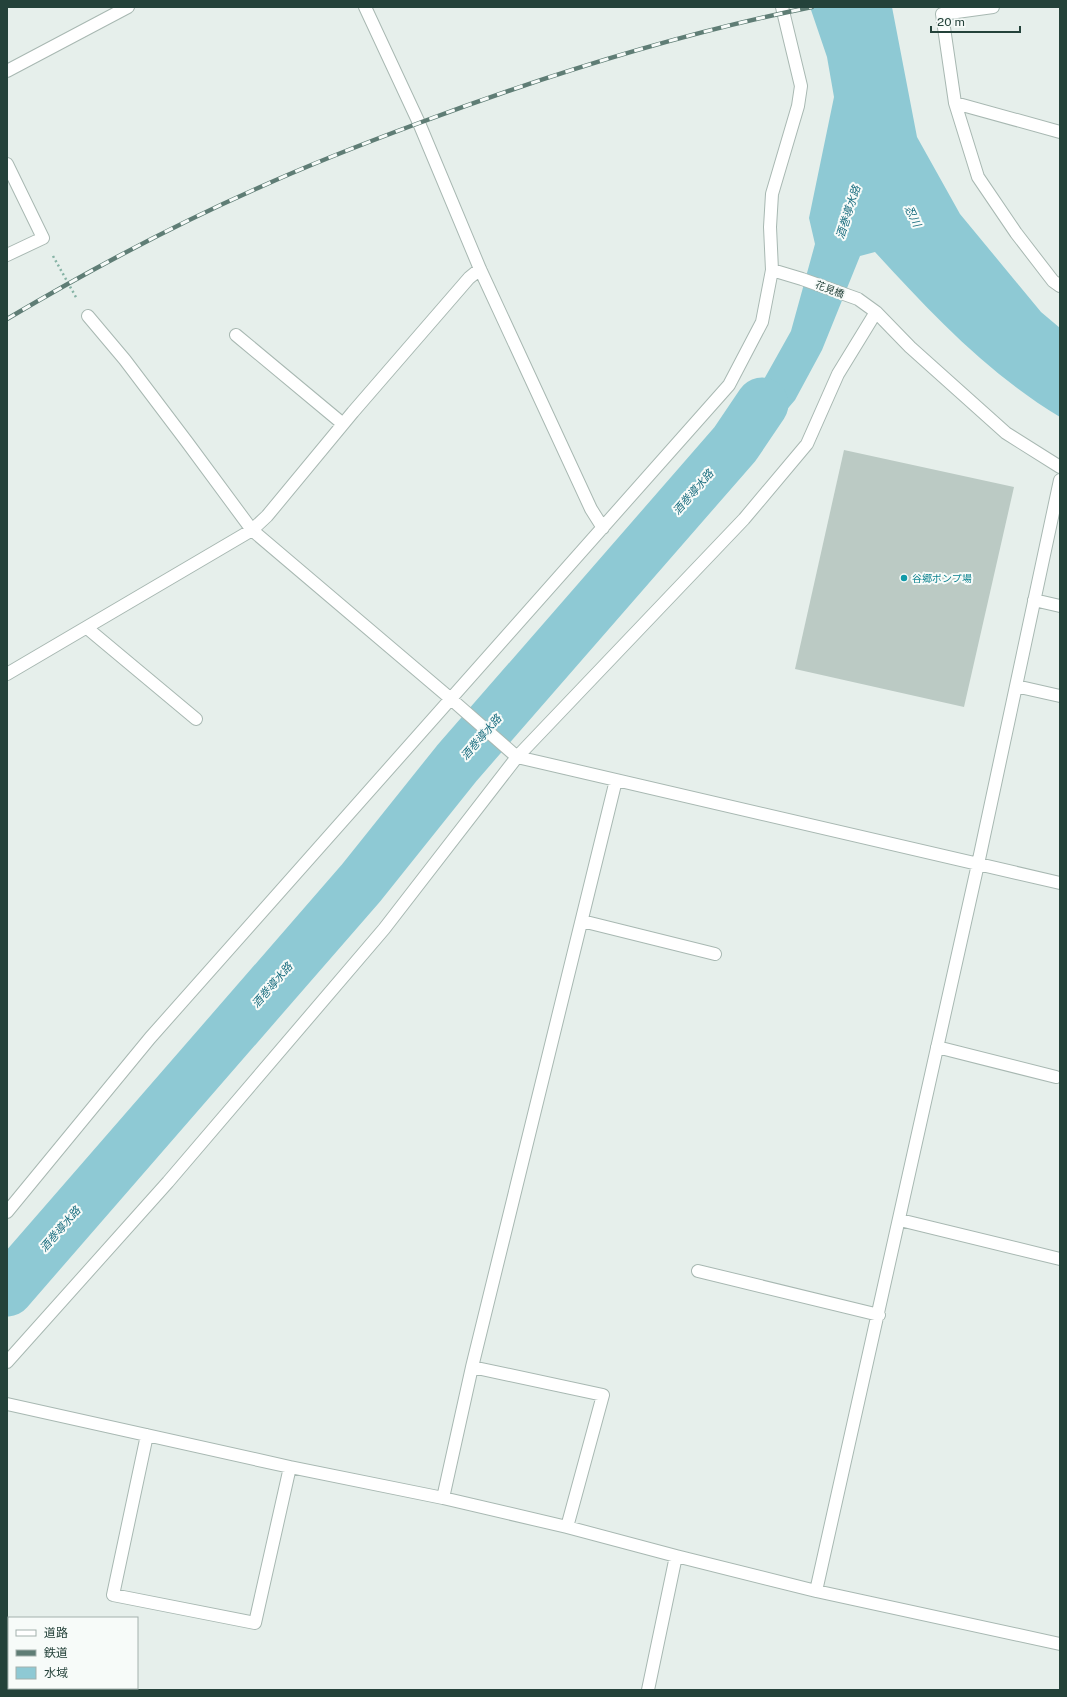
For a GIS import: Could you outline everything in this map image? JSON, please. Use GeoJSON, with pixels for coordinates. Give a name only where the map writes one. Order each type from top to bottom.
{"type":"FeatureCollection","features":[{"type":"Feature","properties":{"kind":"street"},"geometry":{"type":"LineString","coordinates":[[7,71],[128,7]]}},
{"type":"Feature","properties":{"kind":"street"},"geometry":{"type":"LineString","coordinates":[[365,7],[433,158],[480,269],[591,509],[603,528]]}},
{"type":"Feature","properties":{"kind":"street"},"geometry":{"type":"LineString","coordinates":[[7,1212],[150,1038],[729,385],[762,322],[772,270],[770,227],[772,194],[798,106],[801,86],[782,7]]}},
{"type":"Feature","properties":{"kind":"street"},"geometry":{"type":"LineString","coordinates":[[993,7],[942,14],[955,103],[978,177],[1016,233],[1053,281],[1060,286]]}},
{"type":"Feature","properties":{"kind":"street"},"geometry":{"type":"LineString","coordinates":[[955,103],[1060,132]]}},
{"type":"Feature","properties":{"kind":"street"},"geometry":{"type":"LineString","coordinates":[[7,164],[43,238],[7,255]]}},
{"type":"Feature","properties":{"kind":"street"},"geometry":{"type":"LineString","coordinates":[[7,674],[252,530],[267,516],[343,424],[469,278],[480,269]]}},
{"type":"Feature","properties":{"kind":"street","name":"花見橋"},"geometry":{"type":"LineString","coordinates":[[772,270],[858,299],[876,312],[910,347],[1006,433],[1060,467]]}},
{"type":"Feature","properties":{"kind":"street"},"geometry":{"type":"LineString","coordinates":[[7,1362],[168,1182],[384,929],[516,757],[744,519],[807,444],[838,374],[876,312]]}},
{"type":"Feature","properties":{"kind":"street"},"geometry":{"type":"LineString","coordinates":[[88,316],[139,379],[252,530],[451,699],[516,757],[1060,883]]}},
{"type":"Feature","properties":{"kind":"street"},"geometry":{"type":"LineString","coordinates":[[236,335],[343,424]]}},
{"type":"Feature","properties":{"kind":"street"},"geometry":{"type":"LineString","coordinates":[[816,1591],[938,1047],[1060,480]]}},
{"type":"Feature","properties":{"kind":"street"},"geometry":{"type":"LineString","coordinates":[[1034,600],[1060,606]]}},
{"type":"Feature","properties":{"kind":"street"},"geometry":{"type":"LineString","coordinates":[[87,628],[196,719]]}},
{"type":"Feature","properties":{"kind":"street"},"geometry":{"type":"LineString","coordinates":[[1016,686],[1060,696]]}},
{"type":"Feature","properties":{"kind":"street"},"geometry":{"type":"LineString","coordinates":[[443,1498],[472,1367],[616,780]]}},
{"type":"Feature","properties":{"kind":"street"},"geometry":{"type":"LineString","coordinates":[[582,921],[715,954]]}},
{"type":"Feature","properties":{"kind":"street"},"geometry":{"type":"LineString","coordinates":[[938,1047],[1056,1077]]}},
{"type":"Feature","properties":{"kind":"street"},"geometry":{"type":"LineString","coordinates":[[900,1220],[1060,1259]]}},
{"type":"Feature","properties":{"kind":"street"},"geometry":{"type":"LineString","coordinates":[[698,1271],[879,1315]]}},
{"type":"Feature","properties":{"kind":"street"},"geometry":{"type":"LineString","coordinates":[[472,1367],[603,1395],[567,1527]]}},
{"type":"Feature","properties":{"kind":"street"},"geometry":{"type":"LineString","coordinates":[[7,1404],[290,1467],[443,1498],[567,1527],[816,1591],[1060,1644]]}},
{"type":"Feature","properties":{"kind":"street"},"geometry":{"type":"LineString","coordinates":[[147,1435],[113,1595],[255,1623],[290,1467]]}},
{"type":"Feature","properties":{"kind":"street"},"geometry":{"type":"LineString","coordinates":[[648,1690],[676,1556]]}},
{"type":"Feature","properties":{"kind":"path"},"geometry":{"type":"LineString","coordinates":[[43,238],[67,284],[88,316]]}},
{"type":"Feature","properties":{"kind":"water","name":"忍川"},"geometry":{"type":"Polygon","coordinates":[[[810,7],[892,7],[917,137],[960,214],[1041,312],[1060,328],[1060,417],[1009,382],[985,362],[939,320],[875,252],[860,256],[822,350],[795,400],[754,448],[747,443],[743,444],[718,464],[733,437],[734,431],[730,425],[763,381],[791,331],[815,244],[809,218],[834,97],[827,57],[810,7]]]}},
{"type":"Feature","properties":{"kind":"building","name":"谷郷ポンプ場"},"geometry":{"type":"Polygon","coordinates":[[[844,450],[1014,487],[964,707],[795,669],[844,450]]]}},
{"type":"Feature","properties":{"kind":"waterway","name":"酒巻導水路"},"geometry":{"type":"LineString","coordinates":[[7,1290],[361,883],[457,763],[735,444],[762,404]]}},
{"type":"Feature","properties":{"kind":"railway"},"geometry":{"type":"LineString","coordinates":[[7,319],[99,266],[162,233],[278,179],[358,146],[467,105],[564,72],[712,30],[812,7]]}},
{"type":"Feature","properties":{"kind":"place","name":"谷郷ポンプ場"},"geometry":{"type":"Point","coordinates":[904,578]}}]}
